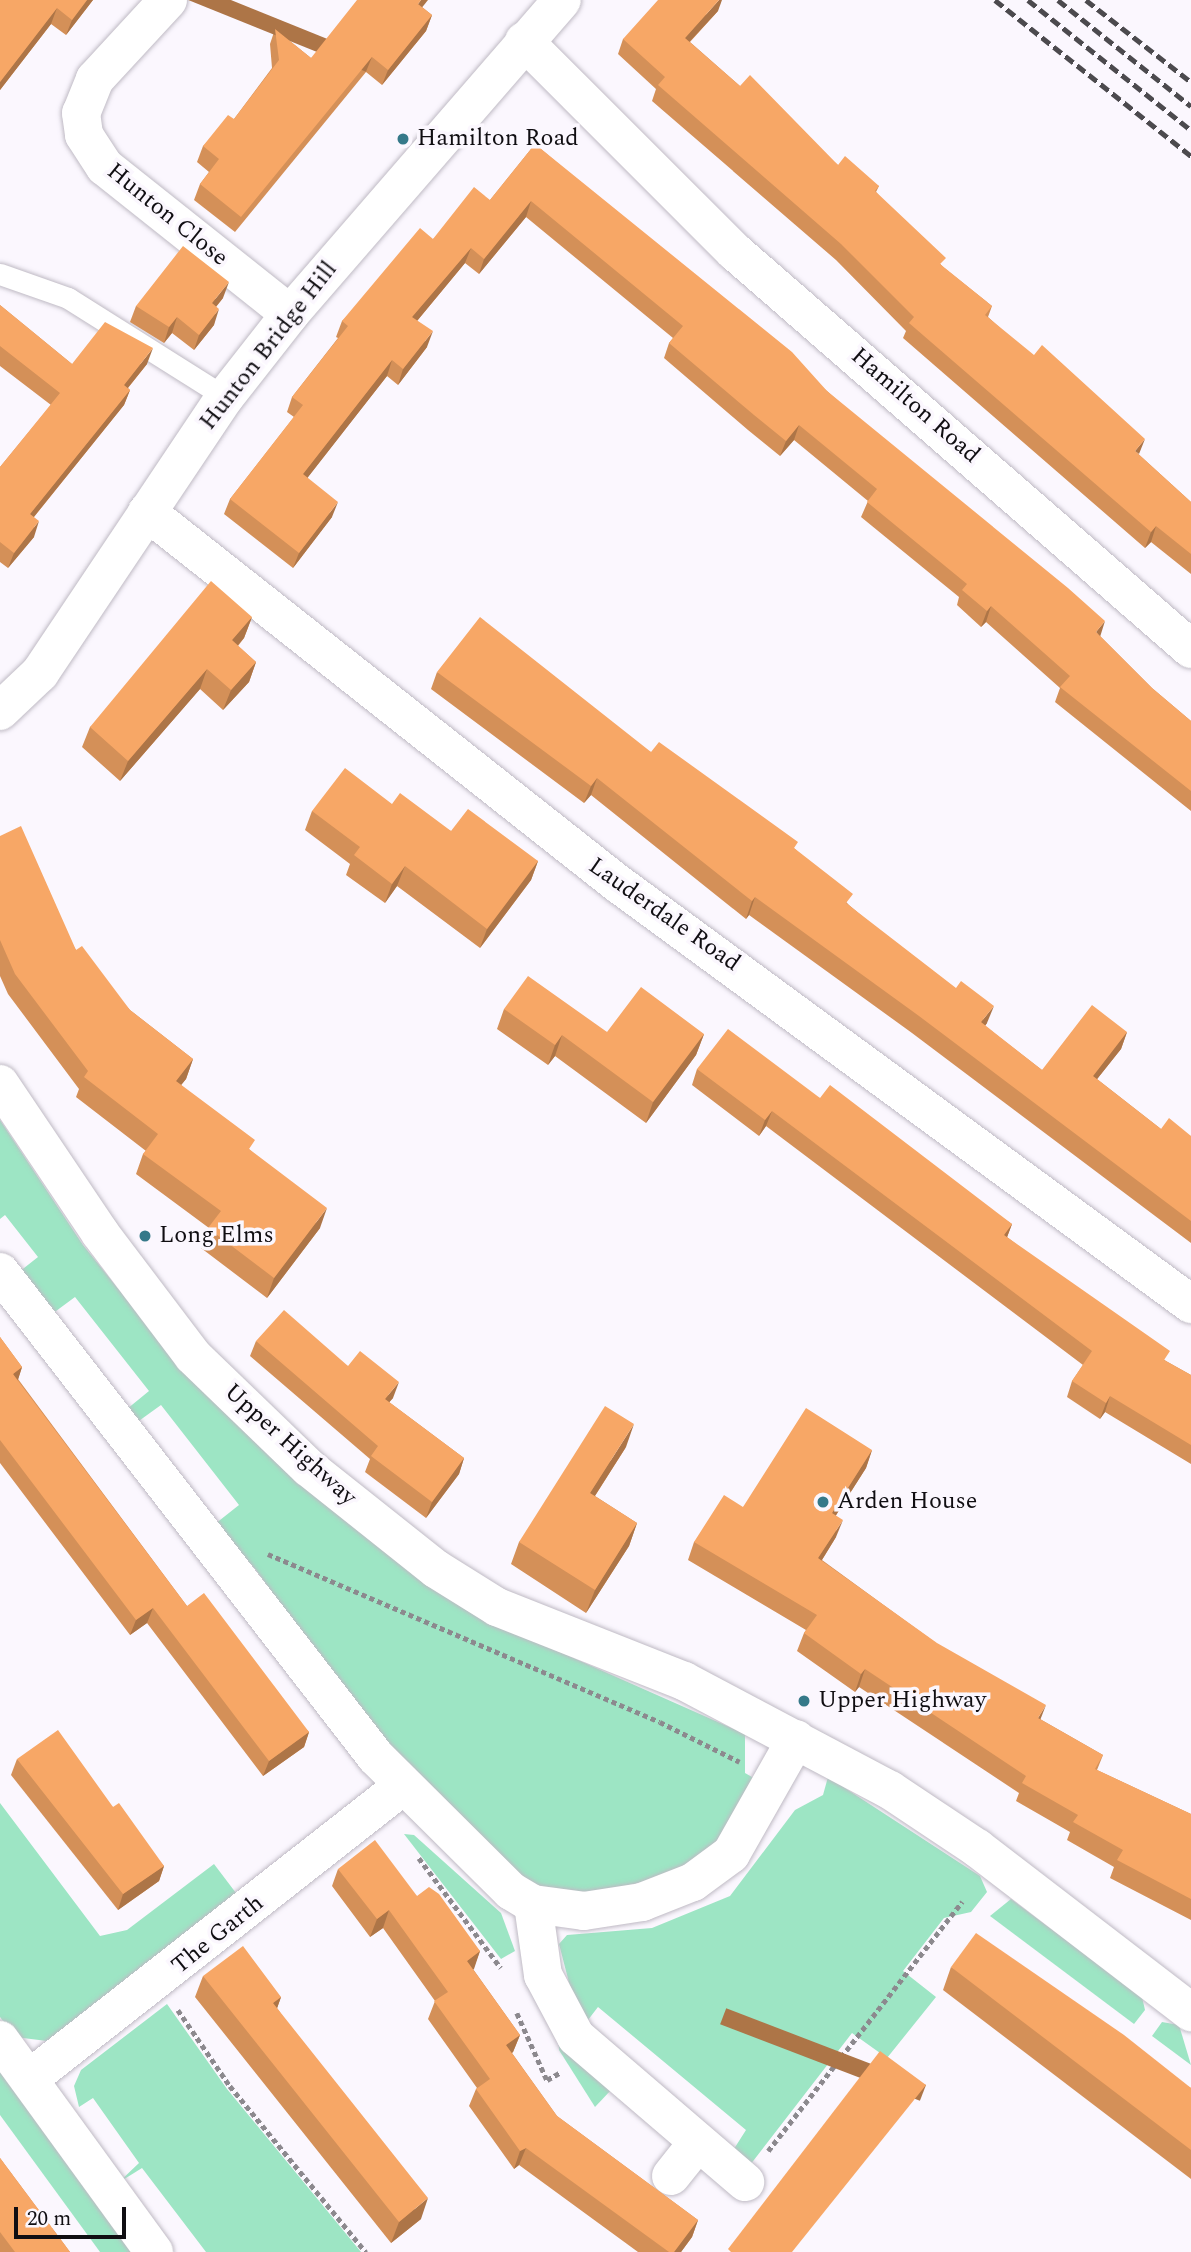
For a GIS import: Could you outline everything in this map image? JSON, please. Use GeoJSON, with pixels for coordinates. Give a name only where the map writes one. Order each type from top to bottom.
{"type":"FeatureCollection","features":[{"type":"Feature","properties":{"kind":"street","name":"Hunton Close"},"geometry":{"type":"LineString","coordinates":[[168,0],[95,79],[81,113],[84,135],[105,167],[290,314]]}},
{"type":"Feature","properties":{"kind":"street","name":"Hunton Bridge Hill"},"geometry":{"type":"LineString","coordinates":[[0,711],[40,673],[225,397],[290,314],[562,0]]}},
{"type":"Feature","properties":{"kind":"street","name":"Hamilton Road"},"geometry":{"type":"LineString","coordinates":[[524,41],[734,251],[1191,649]]}},
{"type":"Feature","properties":{"kind":"street","name":"Lauderdale Road"},"geometry":{"type":"LineString","coordinates":[[147,512],[617,883],[1191,1304]]}},
{"type":"Feature","properties":{"kind":"street","name":"Upper Highway"},"geometry":{"type":"LineString","coordinates":[[0,1084],[100,1233],[193,1356],[309,1468],[436,1569],[497,1607],[684,1681],[891,1790],[977,1848],[1191,2012]]}},
{"type":"Feature","properties":{"kind":"street"},"geometry":{"type":"LineString","coordinates":[[0,1272],[403,1786],[472,1857],[533,1904],[584,1911],[642,1902],[713,1870],[758,1812],[796,1739]]}},
{"type":"Feature","properties":{"kind":"street","name":"The Garth"},"geometry":{"type":"LineString","coordinates":[[29,2079],[403,1786]]}},
{"type":"Feature","properties":{"kind":"street"},"geometry":{"type":"LineString","coordinates":[[533,1904],[543,1975],[576,2037],[698,2142],[754,2170]]}},
{"type":"Feature","properties":{"kind":"street"},"geometry":{"type":"LineString","coordinates":[[0,2040],[154,2252]]}},
{"type":"Feature","properties":{"kind":"street"},"geometry":{"type":"LineString","coordinates":[[671,2176],[698,2142]]}},
{"type":"Feature","properties":{"kind":"lane"},"geometry":{"type":"LineString","coordinates":[[0,274],[68,299],[225,397]]}},
{"type":"Feature","properties":{"kind":"path"},"geometry":{"type":"LineString","coordinates":[[258,1553],[660,1722],[754,1769]]}},
{"type":"Feature","properties":{"kind":"path"},"geometry":{"type":"LineString","coordinates":[[410,1848],[477,1928],[504,1977]]}},
{"type":"Feature","properties":{"kind":"path"},"geometry":{"type":"LineString","coordinates":[[754,2170],[962,1902]]}},
{"type":"Feature","properties":{"kind":"path"},"geometry":{"type":"LineString","coordinates":[[513,2003],[547,2080],[564,2070]]}},
{"type":"Feature","properties":{"kind":"path"},"geometry":{"type":"LineString","coordinates":[[175,2006],[230,2086],[366,2252]]}},
{"type":"Feature","properties":{"kind":"green space"},"geometry":{"type":"Polygon","coordinates":[[[0,1120],[83,1245],[181,1367],[490,1621],[745,1734],[745,1773],[759,1781],[721,1844],[684,1872],[583,1896],[536,1890],[383,1748],[256,1570],[215,1524],[239,1505],[161,1405],[136,1423],[127,1409],[149,1391],[75,1297],[52,1314],[19,1272],[38,1257],[5,1215],[0,1219],[0,1120]]]}},
{"type":"Feature","properties":{"kind":"green space"},"geometry":{"type":"Polygon","coordinates":[[[828,1777],[980,1876],[987,1892],[971,1912],[944,1918],[903,1971],[936,1997],[887,2058],[852,2033],[750,2165],[732,2152],[746,2130],[598,2007],[581,2029],[559,1944],[567,1935],[652,1928],[730,1896],[795,1810],[823,1795],[828,1777]]]}},
{"type":"Feature","properties":{"kind":"green space"},"geometry":{"type":"Polygon","coordinates":[[[0,1803],[100,1936],[127,1930],[214,1864],[236,1893],[47,2041],[15,2037],[0,2017],[0,1803]]]}},
{"type":"Feature","properties":{"kind":"green space"},"geometry":{"type":"Polygon","coordinates":[[[404,1834],[414,1835],[501,1913],[515,1951],[501,1959],[404,1834]]]}},
{"type":"Feature","properties":{"kind":"green space"},"geometry":{"type":"Polygon","coordinates":[[[1011,1899],[1142,1997],[1145,2010],[1134,2024],[990,1916],[1011,1899]]]}},
{"type":"Feature","properties":{"kind":"green space"},"geometry":{"type":"Polygon","coordinates":[[[167,2004],[227,2089],[361,2252],[206,2252],[142,2168],[118,2183],[139,2163],[93,2098],[79,2107],[74,2086],[81,2070],[167,2004]]]}},
{"type":"Feature","properties":{"kind":"green space"},"geometry":{"type":"Polygon","coordinates":[[[1162,2022],[1179,2025],[1191,2065],[1152,2036],[1162,2022]]]}},
{"type":"Feature","properties":{"kind":"green space"},"geometry":{"type":"Polygon","coordinates":[[[558,2033],[612,2089],[595,2107],[559,2050],[558,2033]]]}},
{"type":"Feature","properties":{"kind":"green space"},"geometry":{"type":"Polygon","coordinates":[[[0,2065],[138,2252],[100,2252],[0,2115],[0,2065]]]}},
{"type":"Feature","properties":{"kind":"building"},"geometry":{"type":"Polygon","coordinates":[[[0,0],[87,0],[72,20],[57,8],[0,82],[0,0]]]}},
{"type":"Feature","properties":{"kind":"building"},"geometry":{"type":"Polygon","coordinates":[[[357,0],[421,0],[418,4],[432,15],[388,70],[372,57],[241,217],[200,184],[219,159],[203,146],[228,115],[234,119],[279,60],[275,29],[311,58],[357,0]]]}},
{"type":"Feature","properties":{"kind":"building"},"geometry":{"type":"Polygon","coordinates":[[[658,0],[719,0],[685,38],[740,86],[750,75],[838,165],[845,156],[879,186],[875,191],[946,258],[940,264],[992,306],[985,315],[1034,355],[1042,345],[1145,439],[1135,451],[1191,502],[1191,554],[1156,526],[1151,532],[909,323],[914,317],[841,244],[658,85],[665,77],[623,39],[658,0]]]}},
{"type":"Feature","properties":{"kind":"building"},"geometry":{"type":"Polygon","coordinates":[[[535,144],[792,352],[827,391],[1105,621],[1096,632],[1152,688],[1191,721],[1191,791],[1060,687],[1070,676],[991,606],[987,611],[962,590],[967,584],[867,502],[877,489],[799,425],[786,441],[754,415],[669,343],[683,326],[531,201],[484,259],[471,248],[412,317],[433,331],[403,369],[392,360],[303,474],[338,502],[299,553],[230,499],[303,405],[292,397],[348,326],[342,321],[420,228],[433,239],[474,187],[490,200],[535,144]]]}},
{"type":"Feature","properties":{"kind":"building"},"geometry":{"type":"Polygon","coordinates":[[[183,246],[229,282],[212,303],[219,309],[199,335],[177,317],[169,327],[136,306],[183,246]]]}},
{"type":"Feature","properties":{"kind":"building"},"geometry":{"type":"Polygon","coordinates":[[[0,305],[72,364],[105,322],[153,348],[124,385],[130,390],[30,514],[39,521],[14,553],[0,542],[0,467],[60,393],[0,346],[0,305]]]}},
{"type":"Feature","properties":{"kind":"building"},"geometry":{"type":"Polygon","coordinates":[[[211,581],[252,617],[232,640],[256,662],[231,690],[207,669],[128,761],[90,727],[211,581]]]}},
{"type":"Feature","properties":{"kind":"building"},"geometry":{"type":"Polygon","coordinates":[[[480,617],[651,752],[659,742],[798,842],[794,848],[853,894],[846,903],[956,988],[961,981],[994,1006],[981,1022],[1042,1070],[1092,1005],[1127,1032],[1093,1076],[1161,1129],[1169,1118],[1191,1136],[1191,1221],[919,1016],[755,897],[752,901],[597,778],[591,786],[437,672],[480,617]]]}},
{"type":"Feature","properties":{"kind":"building"},"geometry":{"type":"Polygon","coordinates":[[[345,768],[392,804],[400,793],[451,831],[468,809],[538,861],[487,929],[405,866],[392,884],[354,855],[360,847],[312,811],[345,768]]]}},
{"type":"Feature","properties":{"kind":"building"},"geometry":{"type":"Polygon","coordinates":[[[21,826],[76,950],[82,946],[130,1010],[193,1059],[176,1081],[255,1140],[249,1149],[327,1208],[274,1278],[208,1228],[221,1211],[143,1154],[158,1134],[84,1077],[88,1071],[15,974],[0,940],[0,836],[21,826]]]}},
{"type":"Feature","properties":{"kind":"building"},"geometry":{"type":"Polygon","coordinates":[[[528,976],[607,1032],[641,987],[704,1034],[653,1102],[562,1035],[555,1045],[504,1009],[528,976]]]}},
{"type":"Feature","properties":{"kind":"building"},"geometry":{"type":"Polygon","coordinates":[[[728,1029],[820,1098],[830,1085],[1012,1224],[1004,1235],[1170,1351],[1164,1360],[1191,1375],[1191,1445],[1110,1396],[1106,1403],[1072,1381],[1092,1351],[772,1111],[765,1120],[697,1069],[728,1029]]]}},
{"type":"Feature","properties":{"kind":"building"},"geometry":{"type":"Polygon","coordinates":[[[284,1310],[348,1366],[360,1351],[399,1382],[385,1399],[464,1458],[432,1502],[371,1456],[378,1446],[256,1341],[284,1310]]]}},
{"type":"Feature","properties":{"kind":"building"},"geometry":{"type":"Polygon","coordinates":[[[0,1337],[22,1367],[13,1374],[187,1606],[204,1593],[309,1732],[269,1761],[153,1608],[136,1620],[0,1440],[0,1337]]]}},
{"type":"Feature","properties":{"kind":"building"},"geometry":{"type":"Polygon","coordinates":[[[605,1406],[634,1424],[590,1493],[637,1523],[595,1590],[519,1542],[605,1406]]]}},
{"type":"Feature","properties":{"kind":"building"},"geometry":{"type":"Polygon","coordinates":[[[806,1408],[872,1450],[832,1513],[843,1520],[818,1558],[937,1643],[1046,1705],[1038,1718],[1103,1755],[1095,1769],[1191,1814],[1191,1899],[1117,1860],[1123,1850],[1073,1822],[1078,1815],[1022,1783],[1026,1776],[865,1669],[861,1674],[804,1633],[817,1615],[694,1542],[724,1495],[743,1507],[806,1408]]]}},
{"type":"Feature","properties":{"kind":"building"},"geometry":{"type":"Polygon","coordinates":[[[58,1730],[113,1807],[119,1803],[164,1866],[123,1894],[17,1759],[58,1730]]]}},
{"type":"Feature","properties":{"kind":"building"},"geometry":{"type":"Polygon","coordinates":[[[375,1840],[417,1896],[429,1887],[439,1894],[480,1951],[467,1961],[520,2035],[506,2045],[557,2116],[698,2220],[674,2252],[669,2252],[526,2148],[520,2151],[476,2089],[490,2079],[434,2001],[448,1992],[389,1910],[377,1919],[338,1869],[375,1840]]]}},
{"type":"Feature","properties":{"kind":"building"},"geometry":{"type":"Polygon","coordinates":[[[976,1933],[1124,2035],[1191,2088],[1191,2150],[951,1967],[976,1933]]]}},
{"type":"Feature","properties":{"kind":"building"},"geometry":{"type":"Polygon","coordinates":[[[243,1946],[281,1997],[273,2003],[428,2198],[399,2222],[203,1976],[243,1946]]]}},
{"type":"Feature","properties":{"kind":"building"},"geometry":{"type":"Polygon","coordinates":[[[880,2051],[926,2085],[792,2252],[731,2252],[728,2249],[880,2051]]]}},
{"type":"Feature","properties":{"kind":"building"},"geometry":{"type":"Polygon","coordinates":[[[0,2158],[70,2252],[15,2252],[0,2232],[0,2158]]]}},
{"type":"Feature","properties":{"kind":"railway"},"geometry":{"type":"LineString","coordinates":[[995,0],[1191,156]]}},
{"type":"Feature","properties":{"kind":"railway"},"geometry":{"type":"LineString","coordinates":[[1028,0],[1191,130]]}},
{"type":"Feature","properties":{"kind":"railway"},"geometry":{"type":"LineString","coordinates":[[1058,0],[1191,106]]}},
{"type":"Feature","properties":{"kind":"railway"},"geometry":{"type":"LineString","coordinates":[[1086,0],[1191,82]]}},
{"type":"Feature","properties":{"kind":"place","name":"Hamilton Road"},"geometry":{"type":"Point","coordinates":[403,139]}},
{"type":"Feature","properties":{"kind":"place","name":"Long Elms"},"geometry":{"type":"Point","coordinates":[145,1236]}},
{"type":"Feature","properties":{"kind":"place","name":"Arden House"},"geometry":{"type":"Point","coordinates":[823,1502]}},
{"type":"Feature","properties":{"kind":"place","name":"Upper Highway"},"geometry":{"type":"Point","coordinates":[804,1701]}}]}
